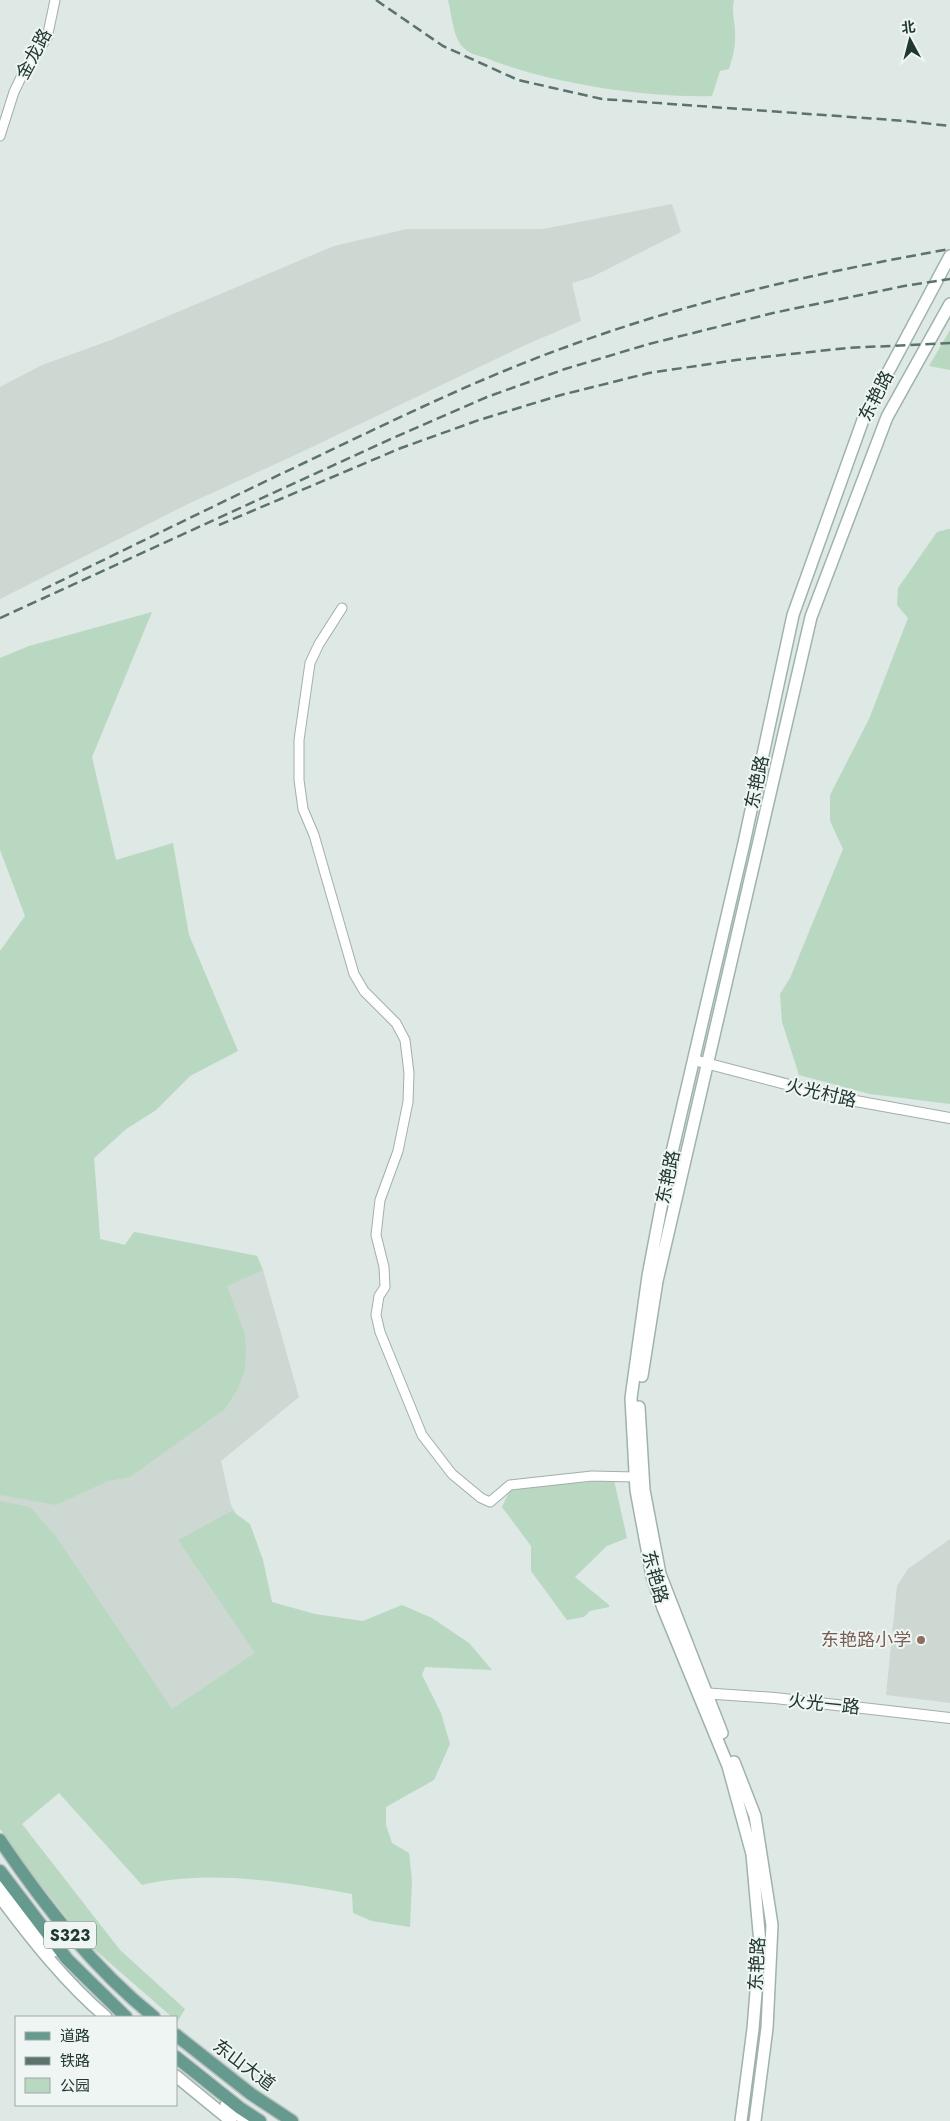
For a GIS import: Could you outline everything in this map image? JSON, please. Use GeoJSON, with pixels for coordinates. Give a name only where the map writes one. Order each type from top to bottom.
{"type":"FeatureCollection","features":[{"type":"Feature","properties":{"kind":"main road","name":"东艳路"},"geometry":{"type":"LineString","coordinates":[[755,2121],[767,2028],[772,1925],[755,1816],[652,1576],[636,1490],[631,1398],[648,1276],[669,1165],[744,843],[793,615],[864,417],[950,256]]}},
{"type":"Feature","properties":{"kind":"main road","name":"东艳路"},"geometry":{"type":"LineString","coordinates":[[741,2121],[753,2029],[760,1943],[752,1854],[728,1766],[660,1574],[644,1490],[639,1396],[657,1281],[811,617],[887,417],[950,304]]}},
{"type":"Feature","properties":{"kind":"main road","name":"S323"},"geometry":{"type":"LineString","coordinates":[[0,1840],[79,1947],[153,2016]]}},
{"type":"Feature","properties":{"kind":"main road"},"geometry":{"type":"LineString","coordinates":[[0,1871],[67,1959],[125,2016]]}},
{"type":"Feature","properties":{"kind":"main road","name":"S323"},"geometry":{"type":"LineString","coordinates":[[0,1882],[36,1931],[96,1996],[120,2016]]}},
{"type":"Feature","properties":{"kind":"main road","name":"S323"},"geometry":{"type":"LineString","coordinates":[[0,1897],[29,1937],[90,2003],[105,2016]]}},
{"type":"Feature","properties":{"kind":"main road","name":"东山大道"},"geometry":{"type":"LineString","coordinates":[[178,2036],[251,2094],[292,2121]]}},
{"type":"Feature","properties":{"kind":"main road","name":"东山大道"},"geometry":{"type":"LineString","coordinates":[[178,2059],[240,2108],[260,2121]]}},
{"type":"Feature","properties":{"kind":"main road"},"geometry":{"type":"LineString","coordinates":[[178,2066],[247,2121]]}},
{"type":"Feature","properties":{"kind":"main road"},"geometry":{"type":"LineString","coordinates":[[178,2078],[226,2119]]}},
{"type":"Feature","properties":{"kind":"street","name":"金龙路"},"geometry":{"type":"LineString","coordinates":[[0,136],[14,92],[26,67],[47,38],[55,0]]}},
{"type":"Feature","properties":{"kind":"street"},"geometry":{"type":"LineString","coordinates":[[342,608],[319,644],[310,663],[299,740],[299,780],[303,809],[314,835],[354,974],[364,991],[396,1022],[405,1040],[409,1073],[408,1102],[398,1151],[380,1200],[376,1235],[384,1267],[385,1287],[379,1296],[376,1315],[380,1332],[422,1435],[452,1474],[481,1498],[490,1502],[510,1485],[592,1476],[635,1476]]}},
{"type":"Feature","properties":{"kind":"street","name":"火光村路"},"geometry":{"type":"LineString","coordinates":[[694,1060],[839,1098],[950,1118]]}},
{"type":"Feature","properties":{"kind":"street","name":"火光一路"},"geometry":{"type":"LineString","coordinates":[[702,1693],[774,1698],[950,1718]]}},
{"type":"Feature","properties":{"kind":"shaded area"},"geometry":{"type":"Polygon","coordinates":[[[672,204],[681,232],[592,277],[572,283],[581,321],[523,346],[190,503],[0,599],[0,387],[42,365],[111,340],[334,246],[407,229],[543,229],[672,204]]]}},
{"type":"Feature","properties":{"kind":"shaded area"},"geometry":{"type":"Polygon","coordinates":[[[0,1073],[190,1076],[156,1110],[126,1129],[94,1158],[100,1239],[125,1245],[134,1232],[257,1256],[263,1270],[299,1397],[221,1461],[231,1505],[263,1560],[258,1586],[274,1627],[205,1750],[0,1629],[0,1073]]]}},
{"type":"Feature","properties":{"kind":"shaded area","name":"东艳路小学"},"geometry":{"type":"Polygon","coordinates":[[[950,1539],[950,1703],[886,1695],[897,1586],[908,1569],[950,1539]]]}},
{"type":"Feature","properties":{"kind":"green space"},"geometry":{"type":"Polygon","coordinates":[[[448,0],[734,0],[734,51],[729,69],[720,71],[712,96],[657,94],[567,82],[511,67],[475,55],[465,49],[458,40],[448,0]]]}},
{"type":"Feature","properties":{"kind":"green space"},"geometry":{"type":"Polygon","coordinates":[[[950,330],[950,370],[929,366],[950,330]]]}},
{"type":"Feature","properties":{"kind":"green space"},"geometry":{"type":"Polygon","coordinates":[[[950,529],[950,1104],[870,1094],[799,1075],[782,1022],[780,994],[790,978],[843,849],[830,821],[830,795],[869,719],[908,618],[897,605],[898,588],[937,532],[950,529]]]}},
{"type":"Feature","properties":{"kind":"green space"},"geometry":{"type":"Polygon","coordinates":[[[152,612],[92,757],[116,860],[173,843],[189,935],[238,1051],[190,1076],[156,1110],[126,1129],[94,1158],[100,1239],[125,1245],[134,1232],[257,1256],[263,1270],[227,1286],[244,1331],[246,1348],[245,1369],[238,1388],[225,1409],[130,1477],[108,1481],[56,1505],[0,1495],[0,951],[25,916],[0,850],[0,658],[29,646],[152,612]]]}},
{"type":"Feature","properties":{"kind":"green space"},"geometry":{"type":"Polygon","coordinates":[[[614,1480],[627,1538],[607,1546],[575,1577],[609,1607],[590,1611],[584,1617],[567,1620],[531,1571],[531,1546],[502,1507],[511,1488],[614,1480]]]}},
{"type":"Feature","properties":{"kind":"green space"},"geometry":{"type":"Polygon","coordinates":[[[0,1501],[30,1507],[55,1535],[172,1709],[255,1653],[178,1540],[232,1511],[250,1524],[263,1560],[272,1602],[315,1614],[363,1621],[402,1605],[432,1618],[469,1643],[492,1670],[425,1667],[422,1675],[441,1713],[450,1744],[434,1780],[386,1807],[386,1825],[392,1843],[409,1853],[412,1880],[410,1927],[372,1921],[353,1913],[352,1894],[300,1885],[247,1879],[194,1878],[142,1885],[59,1793],[22,1824],[120,1950],[185,2009],[178,2020],[178,2016],[171,2016],[87,1943],[25,1865],[0,1829],[0,1501]]]}},
{"type":"Feature","properties":{"kind":"railway"},"geometry":{"type":"LineString","coordinates":[[376,0],[443,46],[518,80],[602,99],[906,121],[950,126]]}},
{"type":"Feature","properties":{"kind":"railway"},"geometry":{"type":"LineString","coordinates":[[42,590],[403,416],[533,359],[660,316],[756,289],[950,249]]}},
{"type":"Feature","properties":{"kind":"railway"},"geometry":{"type":"LineString","coordinates":[[0,618],[393,438],[487,397],[565,369],[649,344],[773,313],[904,286],[950,279]]}},
{"type":"Feature","properties":{"kind":"railway"},"geometry":{"type":"LineString","coordinates":[[219,525],[401,448],[479,420],[561,395],[649,373],[736,360],[847,348],[950,343]]}},
{"type":"Feature","properties":{"kind":"place","name":"东艳路小学"},"geometry":{"type":"Point","coordinates":[921,1640]}}]}
